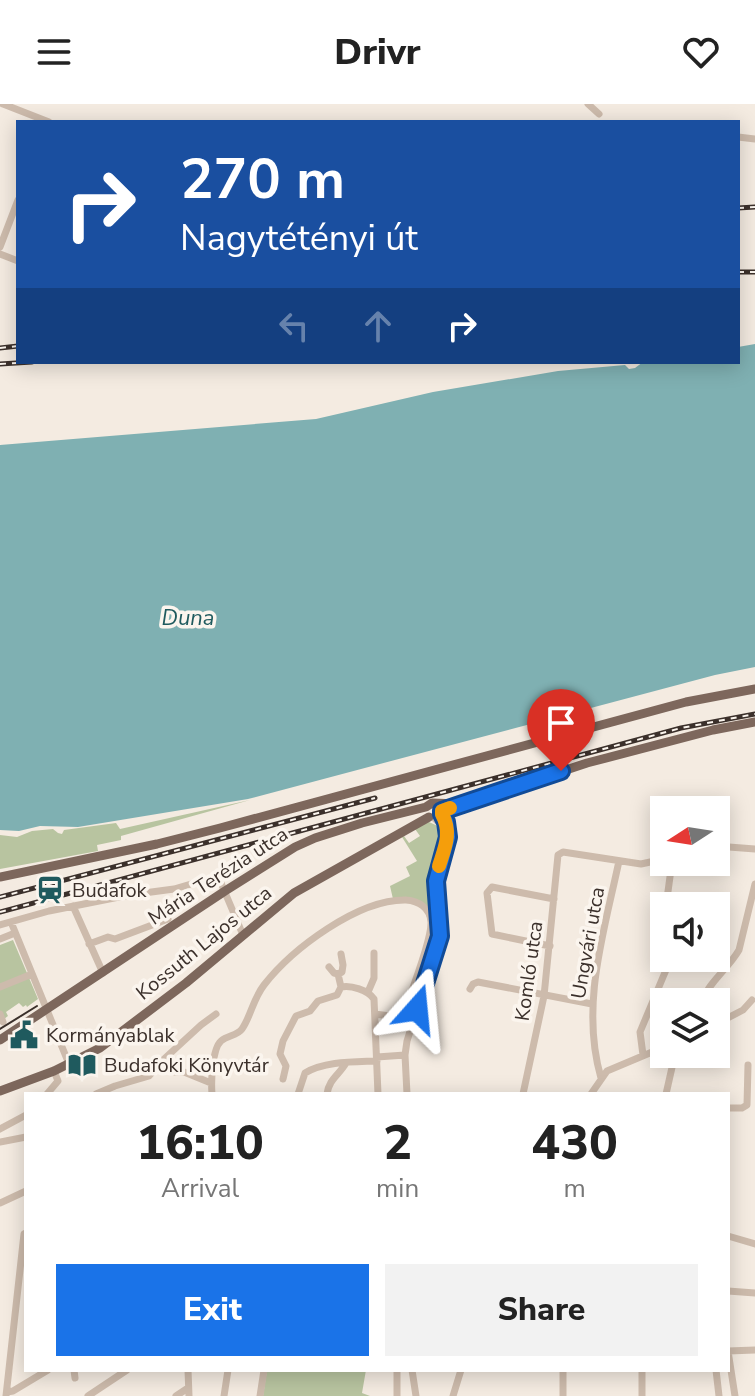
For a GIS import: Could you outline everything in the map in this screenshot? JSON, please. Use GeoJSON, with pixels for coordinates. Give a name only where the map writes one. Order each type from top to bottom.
{"type":"FeatureCollection","features":[{"type":"Feature","properties":{"kind":"main road"},"geometry":{"type":"LineString","coordinates":[[0,877],[157,844],[686,702],[755,689]]}},
{"type":"Feature","properties":{"kind":"main road"},"geometry":{"type":"LineString","coordinates":[[434,812],[587,763],[755,722]]}},
{"type":"Feature","properties":{"kind":"main road","name":"Mária Terézia utca"},"geometry":{"type":"LineString","coordinates":[[0,1040],[304,842],[407,812],[434,812]]}},
{"type":"Feature","properties":{"kind":"main road","name":"Kossuth Lajos utca"},"geometry":{"type":"LineString","coordinates":[[0,1091],[54,1071],[67,1059],[89,1054],[115,1038],[278,905],[434,812]]}},
{"type":"Feature","properties":{"kind":"street"},"geometry":{"type":"LineString","coordinates":[[3,104],[43,120]]}},
{"type":"Feature","properties":{"kind":"street"},"geometry":{"type":"LineString","coordinates":[[588,104],[599,114]]}},
{"type":"Feature","properties":{"kind":"street"},"geometry":{"type":"LineString","coordinates":[[0,247],[16,205]]}},
{"type":"Feature","properties":{"kind":"street"},"geometry":{"type":"LineString","coordinates":[[407,1092],[405,1055],[408,1034],[440,936],[436,881],[448,830],[434,812]]}},
{"type":"Feature","properties":{"kind":"street"},"geometry":{"type":"LineString","coordinates":[[730,847],[755,849]]}},
{"type":"Feature","properties":{"kind":"street","name":"Komló utca"},"geometry":{"type":"LineString","coordinates":[[523,1092],[544,996],[558,855],[563,852],[619,861]]}},
{"type":"Feature","properties":{"kind":"street"},"geometry":{"type":"LineString","coordinates":[[619,861],[650,862]]}},
{"type":"Feature","properties":{"kind":"street","name":"Ungvári utca"},"geometry":{"type":"LineString","coordinates":[[601,1078],[592,1004],[598,956],[619,861]]}},
{"type":"Feature","properties":{"kind":"street"},"geometry":{"type":"LineString","coordinates":[[0,925],[73,906],[174,889],[212,877],[219,880],[225,891],[243,935]]}},
{"type":"Feature","properties":{"kind":"street"},"geometry":{"type":"LineString","coordinates":[[708,988],[739,950],[755,884]]}},
{"type":"Feature","properties":{"kind":"street"},"geometry":{"type":"LineString","coordinates":[[550,946],[492,934],[487,893],[492,887],[554,899]]}},
{"type":"Feature","properties":{"kind":"street"},"geometry":{"type":"LineString","coordinates":[[212,1092],[221,1041],[241,1031],[264,985],[307,943],[379,903],[418,902],[425,907],[431,924],[403,1015],[375,1014]]}},
{"type":"Feature","properties":{"kind":"street"},"geometry":{"type":"LineString","coordinates":[[73,906],[103,973]]}},
{"type":"Feature","properties":{"kind":"street"},"geometry":{"type":"LineString","coordinates":[[89,944],[108,937],[115,939],[168,919]]}},
{"type":"Feature","properties":{"kind":"street"},"geometry":{"type":"LineString","coordinates":[[11,922],[67,1059]]}},
{"type":"Feature","properties":{"kind":"street"},"geometry":{"type":"LineString","coordinates":[[0,939],[15,933]]}},
{"type":"Feature","properties":{"kind":"street"},"geometry":{"type":"LineString","coordinates":[[368,992],[374,978],[374,953]]}},
{"type":"Feature","properties":{"kind":"street"},"geometry":{"type":"LineString","coordinates":[[338,974],[342,972],[341,954]]}},
{"type":"Feature","properties":{"kind":"street"},"geometry":{"type":"LineString","coordinates":[[329,967],[338,974]]}},
{"type":"Feature","properties":{"kind":"street"},"geometry":{"type":"LineString","coordinates":[[643,1055],[640,1032],[665,972]]}},
{"type":"Feature","properties":{"kind":"street"},"geometry":{"type":"LineString","coordinates":[[0,987],[32,974]]}},
{"type":"Feature","properties":{"kind":"street"},"geometry":{"type":"LineString","coordinates":[[283,1079],[286,1066],[280,1054],[296,1016],[310,1011],[318,1001],[337,995],[341,987],[338,974]]}},
{"type":"Feature","properties":{"kind":"street"},"geometry":{"type":"LineString","coordinates":[[470,989],[478,982],[592,1004]]}},
{"type":"Feature","properties":{"kind":"street"},"geometry":{"type":"LineString","coordinates":[[341,987],[368,992],[374,999],[378,1092]]}},
{"type":"Feature","properties":{"kind":"street"},"geometry":{"type":"LineString","coordinates":[[412,989],[422,992]]}},
{"type":"Feature","properties":{"kind":"street"},"geometry":{"type":"LineString","coordinates":[[730,1017],[743,1010],[752,1000]]}},
{"type":"Feature","properties":{"kind":"street"},"geometry":{"type":"LineString","coordinates":[[101,1092],[149,1076],[216,1014]]}},
{"type":"Feature","properties":{"kind":"street"},"geometry":{"type":"LineString","coordinates":[[592,1092],[601,1078],[613,1068],[650,1052]]}},
{"type":"Feature","properties":{"kind":"street"},"geometry":{"type":"LineString","coordinates":[[299,1092],[308,1070],[405,1055]]}},
{"type":"Feature","properties":{"kind":"street"},"geometry":{"type":"LineString","coordinates":[[328,1092],[331,1080],[346,1063]]}},
{"type":"Feature","properties":{"kind":"street"},"geometry":{"type":"LineString","coordinates":[[730,1108],[745,1107],[748,1102],[748,1065]]}},
{"type":"Feature","properties":{"kind":"street"},"geometry":{"type":"LineString","coordinates":[[666,1092],[672,1068]]}},
{"type":"Feature","properties":{"kind":"street"},"geometry":{"type":"LineString","coordinates":[[49,1092],[58,1081],[54,1071]]}},
{"type":"Feature","properties":{"kind":"street"},"geometry":{"type":"LineString","coordinates":[[175,1072],[184,1072],[211,1083]]}},
{"type":"Feature","properties":{"kind":"street"},"geometry":{"type":"LineString","coordinates":[[0,1129],[24,1116]]}},
{"type":"Feature","properties":{"kind":"street"},"geometry":{"type":"LineString","coordinates":[[0,1142],[24,1137]]}},
{"type":"Feature","properties":{"kind":"street"},"geometry":{"type":"LineString","coordinates":[[0,1203],[24,1192]]}},
{"type":"Feature","properties":{"kind":"street"},"geometry":{"type":"LineString","coordinates":[[730,1237],[755,1244]]}},
{"type":"Feature","properties":{"kind":"street"},"geometry":{"type":"LineString","coordinates":[[7,1394],[24,1242]]}},
{"type":"Feature","properties":{"kind":"street"},"geometry":{"type":"LineString","coordinates":[[730,1291],[755,1293]]}},
{"type":"Feature","properties":{"kind":"street"},"geometry":{"type":"LineString","coordinates":[[16,1311],[24,1308]]}},
{"type":"Feature","properties":{"kind":"street"},"geometry":{"type":"LineString","coordinates":[[730,1351],[755,1350]]}},
{"type":"Feature","properties":{"kind":"street"},"geometry":{"type":"LineString","coordinates":[[730,1364],[735,1396]]}},
{"type":"Feature","properties":{"kind":"street"},"geometry":{"type":"LineString","coordinates":[[7,1394],[45,1372]]}},
{"type":"Feature","properties":{"kind":"street"},"geometry":{"type":"LineString","coordinates":[[88,1396],[124,1372]]}},
{"type":"Feature","properties":{"kind":"street"},"geometry":{"type":"LineString","coordinates":[[224,1396],[228,1372]]}},
{"type":"Feature","properties":{"kind":"street"},"geometry":{"type":"LineString","coordinates":[[260,1396],[264,1372]]}},
{"type":"Feature","properties":{"kind":"street"},"geometry":{"type":"LineString","coordinates":[[397,1372],[397,1396]]}},
{"type":"Feature","properties":{"kind":"street"},"geometry":{"type":"LineString","coordinates":[[412,1372],[416,1396]]}},
{"type":"Feature","properties":{"kind":"street"},"geometry":{"type":"LineString","coordinates":[[453,1396],[460,1372]]}},
{"type":"Feature","properties":{"kind":"street"},"geometry":{"type":"LineString","coordinates":[[563,1372],[563,1396]]}},
{"type":"Feature","properties":{"kind":"street"},"geometry":{"type":"LineString","coordinates":[[642,1372],[642,1396]]}},
{"type":"Feature","properties":{"kind":"street"},"geometry":{"type":"LineString","coordinates":[[716,1372],[719,1396]]}},
{"type":"Feature","properties":{"kind":"street"},"geometry":{"type":"LineString","coordinates":[[176,1396],[188,1392]]}},
{"type":"Feature","properties":{"kind":"green space"},"geometry":{"type":"Polygon","coordinates":[[[250,800],[121,836],[121,840],[97,845],[98,851],[0,869],[0,835],[17,837],[32,831],[53,829],[62,834],[64,830],[116,823],[120,829],[250,800]]]}},
{"type":"Feature","properties":{"kind":"green space"},"geometry":{"type":"Polygon","coordinates":[[[429,822],[440,827],[443,840],[433,882],[439,932],[422,987],[432,935],[423,903],[393,899],[390,886],[410,876],[406,867],[417,861],[402,837],[409,843],[420,836],[415,829],[429,822]]]}},
{"type":"Feature","properties":{"kind":"green space"},"geometry":{"type":"Polygon","coordinates":[[[13,940],[38,999],[27,1007],[19,1003],[6,1012],[8,1016],[0,1022],[0,945],[13,940]]]}},
{"type":"Feature","properties":{"kind":"green space"},"geometry":{"type":"Polygon","coordinates":[[[267,1372],[366,1372],[362,1393],[370,1396],[263,1396],[267,1372]]]}},
{"type":"Feature","properties":{"kind":"water","name":"Duna"},"geometry":{"type":"Polygon","coordinates":[[[755,344],[755,667],[248,799],[78,827],[40,826],[19,831],[0,830],[0,445],[316,419],[433,392],[558,371],[625,365],[629,369],[640,364],[740,364],[740,347],[755,344]]]}},
{"type":"Feature","properties":{"kind":"tram line"},"geometry":{"type":"LineString","coordinates":[[0,1029],[37,1006]]}},
{"type":"Feature","properties":{"kind":"railway"},"geometry":{"type":"LineString","coordinates":[[740,208],[755,207]]}},
{"type":"Feature","properties":{"kind":"railway"},"geometry":{"type":"LineString","coordinates":[[740,272],[755,272]]}},
{"type":"Feature","properties":{"kind":"railway"},"geometry":{"type":"LineString","coordinates":[[0,348],[16,346]]}},
{"type":"Feature","properties":{"kind":"railway"},"geometry":{"type":"LineString","coordinates":[[0,364],[16,363]]}},
{"type":"Feature","properties":{"kind":"railway"},"geometry":{"type":"LineString","coordinates":[[0,912],[681,728],[755,714]]}},
{"type":"Feature","properties":{"kind":"railway"},"geometry":{"type":"LineString","coordinates":[[0,897],[375,798]]}},
{"type":"Feature","properties":{"kind":"slow traffic"},"geometry":{"type":"LineString","coordinates":[[439,866],[448,837],[442,811],[450,808]]}},
{"type":"Feature","properties":{"kind":"place","name":"Budafok"},"geometry":{"type":"Point","coordinates":[50,890]}},
{"type":"Feature","properties":{"kind":"place","name":"Kormányablak"},"geometry":{"type":"Point","coordinates":[24,1035]}},
{"type":"Feature","properties":{"kind":"place","name":"Budafoki Könyvtár"},"geometry":{"type":"Point","coordinates":[82,1065]}},
{"type":"Feature","properties":{"kind":"route"},"geometry":{"type":"LineString","coordinates":[[417,1009],[440,936],[436,881],[448,837],[442,811],[561,771]]}}]}
